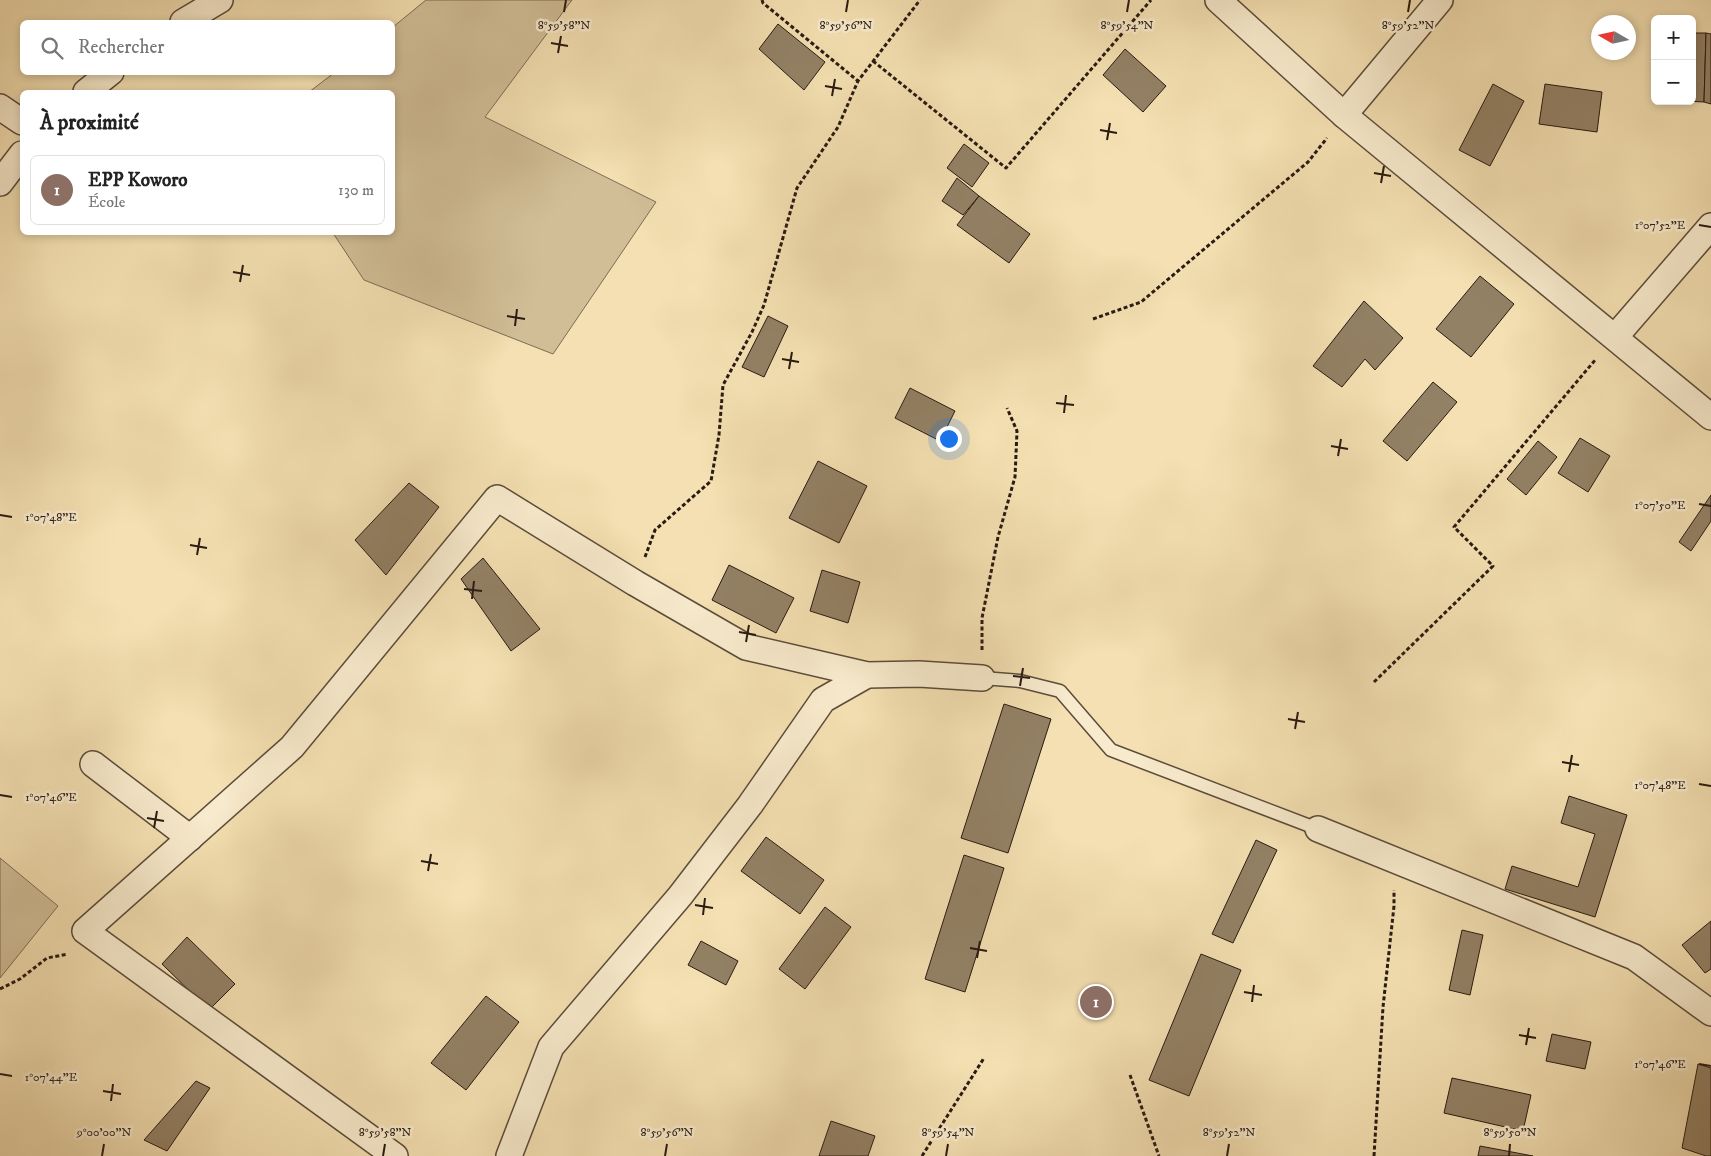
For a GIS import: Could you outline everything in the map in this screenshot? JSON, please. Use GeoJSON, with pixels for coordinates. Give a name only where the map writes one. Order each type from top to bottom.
{"type":"FeatureCollection","features":[{"type":"Feature","properties":{"kind":"street"},"geometry":{"type":"LineString","coordinates":[[186,20],[220,0]]}},
{"type":"Feature","properties":{"kind":"street"},"geometry":{"type":"LineString","coordinates":[[1218,0],[1344,115],[1711,417]]}},
{"type":"Feature","properties":{"kind":"street"},"geometry":{"type":"LineString","coordinates":[[1344,115],[1440,0]]}},
{"type":"Feature","properties":{"kind":"street"},"geometry":{"type":"LineString","coordinates":[[88,90],[107,75]]}},
{"type":"Feature","properties":{"kind":"street"},"geometry":{"type":"LineString","coordinates":[[0,107],[20,121]]}},
{"type":"Feature","properties":{"kind":"street"},"geometry":{"type":"LineString","coordinates":[[0,182],[20,157]]}},
{"type":"Feature","properties":{"kind":"street"},"geometry":{"type":"LineString","coordinates":[[1614,337],[1711,226]]}},
{"type":"Feature","properties":{"kind":"street"},"geometry":{"type":"LineString","coordinates":[[395,1156],[85,931],[292,747],[497,498],[635,584],[746,647],[867,675],[919,674],[982,678]]}},
{"type":"Feature","properties":{"kind":"street"},"geometry":{"type":"LineString","coordinates":[[509,1156],[550,1047],[680,896],[750,805],[823,700],[867,675]]}},
{"type":"Feature","properties":{"kind":"street"},"geometry":{"type":"LineString","coordinates":[[92,764],[190,838]]}},
{"type":"Feature","properties":{"kind":"street"},"geometry":{"type":"LineString","coordinates":[[1318,828],[1634,957],[1711,1013]]}},
{"type":"Feature","properties":{"kind":"lane"},"geometry":{"type":"LineString","coordinates":[[982,678],[1020,681],[1060,691],[1111,750],[1318,828]]}},
{"type":"Feature","properties":{"kind":"path"},"geometry":{"type":"LineString","coordinates":[[762,0],[763,3],[858,81]]}},
{"type":"Feature","properties":{"kind":"path"},"geometry":{"type":"LineString","coordinates":[[635,584],[655,530],[711,481],[719,435],[723,386],[764,305],[797,188],[838,127],[858,81],[920,0]]}},
{"type":"Feature","properties":{"kind":"path"},"geometry":{"type":"LineString","coordinates":[[873,61],[1006,168],[1151,0]]}},
{"type":"Feature","properties":{"kind":"path"},"geometry":{"type":"LineString","coordinates":[[1093,319],[1140,302],[1308,162],[1344,115]]}},
{"type":"Feature","properties":{"kind":"path"},"geometry":{"type":"LineString","coordinates":[[1374,682],[1493,566],[1454,527],[1614,337]]}},
{"type":"Feature","properties":{"kind":"path"},"geometry":{"type":"LineString","coordinates":[[982,678],[982,618],[998,537],[1015,477],[1017,431],[1007,408]]}},
{"type":"Feature","properties":{"kind":"path"},"geometry":{"type":"LineString","coordinates":[[1374,1156],[1383,1007],[1394,906],[1394,859]]}},
{"type":"Feature","properties":{"kind":"path"},"geometry":{"type":"LineString","coordinates":[[0,989],[20,980],[47,958],[108,948]]}},
{"type":"Feature","properties":{"kind":"path"},"geometry":{"type":"LineString","coordinates":[[922,1156],[984,1058]]}},
{"type":"Feature","properties":{"kind":"path"},"geometry":{"type":"LineString","coordinates":[[1130,1075],[1159,1156]]}},
{"type":"Feature","properties":{"kind":"shaded area"},"geometry":{"type":"Polygon","coordinates":[[[426,0],[572,0],[485,117],[656,202],[553,354],[364,280],[334,235],[395,235],[395,90],[312,90],[331,75],[395,75],[395,25],[426,0]]]}},
{"type":"Feature","properties":{"kind":"shaded area"},"geometry":{"type":"Polygon","coordinates":[[[0,858],[58,906],[0,978],[0,858]]]}},
{"type":"Feature","properties":{"kind":"building"},"geometry":{"type":"Polygon","coordinates":[[[778,24],[825,62],[804,90],[759,49],[778,24]]]}},
{"type":"Feature","properties":{"kind":"building"},"geometry":{"type":"Polygon","coordinates":[[[1696,33],[1706,33],[1704,102],[1696,102],[1696,33]]]}},
{"type":"Feature","properties":{"kind":"building"},"geometry":{"type":"Polygon","coordinates":[[[1706,33],[1711,34],[1711,104],[1704,102],[1706,33]]]}},
{"type":"Feature","properties":{"kind":"building"},"geometry":{"type":"Polygon","coordinates":[[[1125,49],[1166,86],[1143,112],[1103,75],[1125,49]]]}},
{"type":"Feature","properties":{"kind":"building"},"geometry":{"type":"Polygon","coordinates":[[[1493,84],[1524,101],[1490,166],[1459,150],[1493,84]]]}},
{"type":"Feature","properties":{"kind":"building"},"geometry":{"type":"Polygon","coordinates":[[[1545,84],[1602,92],[1597,132],[1539,124],[1545,84]]]}},
{"type":"Feature","properties":{"kind":"building"},"geometry":{"type":"Polygon","coordinates":[[[964,144],[989,163],[972,187],[947,168],[964,144]]]}},
{"type":"Feature","properties":{"kind":"building"},"geometry":{"type":"Polygon","coordinates":[[[957,178],[979,196],[963,215],[942,201],[957,178]]]}},
{"type":"Feature","properties":{"kind":"building"},"geometry":{"type":"Polygon","coordinates":[[[979,196],[1030,234],[1009,263],[957,225],[979,196]]]}},
{"type":"Feature","properties":{"kind":"building"},"geometry":{"type":"Polygon","coordinates":[[[1480,276],[1514,304],[1471,357],[1436,329],[1480,276]]]}},
{"type":"Feature","properties":{"kind":"building"},"geometry":{"type":"Polygon","coordinates":[[[1364,301],[1403,338],[1375,370],[1365,359],[1342,387],[1313,366],[1364,301]]]}},
{"type":"Feature","properties":{"kind":"building"},"geometry":{"type":"Polygon","coordinates":[[[768,316],[788,326],[764,377],[742,367],[768,316]]]}},
{"type":"Feature","properties":{"kind":"building"},"geometry":{"type":"Polygon","coordinates":[[[1433,382],[1457,402],[1407,461],[1383,441],[1433,382]]]}},
{"type":"Feature","properties":{"kind":"building"},"geometry":{"type":"Polygon","coordinates":[[[910,388],[955,411],[940,441],[895,418],[910,388]]]}},
{"type":"Feature","properties":{"kind":"building"},"geometry":{"type":"Polygon","coordinates":[[[1580,438],[1610,456],[1588,492],[1558,473],[1580,438]]]}},
{"type":"Feature","properties":{"kind":"building"},"geometry":{"type":"Polygon","coordinates":[[[1538,441],[1557,457],[1526,495],[1507,479],[1538,441]]]}},
{"type":"Feature","properties":{"kind":"building"},"geometry":{"type":"Polygon","coordinates":[[[818,461],[867,486],[839,543],[789,518],[818,461]]]}},
{"type":"Feature","properties":{"kind":"building"},"geometry":{"type":"Polygon","coordinates":[[[409,483],[439,507],[386,575],[355,540],[409,483]]]}},
{"type":"Feature","properties":{"kind":"building"},"geometry":{"type":"Polygon","coordinates":[[[1711,495],[1711,521],[1691,551],[1679,542],[1711,495]]]}},
{"type":"Feature","properties":{"kind":"building"},"geometry":{"type":"Polygon","coordinates":[[[483,558],[540,629],[511,651],[461,579],[483,558]]]}},
{"type":"Feature","properties":{"kind":"building"},"geometry":{"type":"Polygon","coordinates":[[[729,565],[794,598],[776,633],[712,600],[729,565]]]}},
{"type":"Feature","properties":{"kind":"building"},"geometry":{"type":"Polygon","coordinates":[[[822,570],[860,582],[848,623],[810,611],[822,570]]]}},
{"type":"Feature","properties":{"kind":"building"},"geometry":{"type":"Polygon","coordinates":[[[1004,704],[1051,719],[1008,853],[961,838],[1004,704]]]}},
{"type":"Feature","properties":{"kind":"building"},"geometry":{"type":"Polygon","coordinates":[[[1569,796],[1627,815],[1595,917],[1505,889],[1512,866],[1578,887],[1595,834],[1561,823],[1569,796]]]}},
{"type":"Feature","properties":{"kind":"building"},"geometry":{"type":"Polygon","coordinates":[[[766,837],[824,880],[800,914],[741,871],[766,837]]]}},
{"type":"Feature","properties":{"kind":"building"},"geometry":{"type":"Polygon","coordinates":[[[1256,840],[1277,850],[1233,943],[1212,934],[1256,840]]]}},
{"type":"Feature","properties":{"kind":"building"},"geometry":{"type":"Polygon","coordinates":[[[964,855],[1004,868],[965,992],[925,979],[964,855]]]}},
{"type":"Feature","properties":{"kind":"building"},"geometry":{"type":"Polygon","coordinates":[[[825,907],[851,927],[805,989],[779,969],[825,907]]]}},
{"type":"Feature","properties":{"kind":"building"},"geometry":{"type":"Polygon","coordinates":[[[1711,921],[1711,969],[1705,973],[1682,945],[1711,921]]]}},
{"type":"Feature","properties":{"kind":"building"},"geometry":{"type":"Polygon","coordinates":[[[1462,930],[1483,935],[1470,995],[1449,990],[1462,930]]]}},
{"type":"Feature","properties":{"kind":"building"},"geometry":{"type":"Polygon","coordinates":[[[187,937],[235,984],[209,1010],[162,964],[187,937]]]}},
{"type":"Feature","properties":{"kind":"building"},"geometry":{"type":"Polygon","coordinates":[[[701,941],[738,961],[726,985],[688,965],[701,941]]]}},
{"type":"Feature","properties":{"kind":"building"},"geometry":{"type":"Polygon","coordinates":[[[1201,954],[1241,970],[1189,1096],[1149,1080],[1201,954]]]}},
{"type":"Feature","properties":{"kind":"building"},"geometry":{"type":"Polygon","coordinates":[[[486,996],[519,1022],[466,1090],[431,1063],[486,996]]]}},
{"type":"Feature","properties":{"kind":"building"},"geometry":{"type":"Polygon","coordinates":[[[1552,1034],[1591,1042],[1585,1069],[1546,1061],[1552,1034]]]}},
{"type":"Feature","properties":{"kind":"building"},"geometry":{"type":"Polygon","coordinates":[[[1698,1064],[1711,1068],[1711,1156],[1682,1148],[1698,1064]]]}},
{"type":"Feature","properties":{"kind":"building"},"geometry":{"type":"Polygon","coordinates":[[[1452,1078],[1531,1095],[1523,1131],[1444,1113],[1452,1078]]]}},
{"type":"Feature","properties":{"kind":"building"},"geometry":{"type":"Polygon","coordinates":[[[196,1081],[210,1088],[167,1151],[144,1140],[196,1081]]]}},
{"type":"Feature","properties":{"kind":"building"},"geometry":{"type":"Polygon","coordinates":[[[831,1121],[875,1136],[868,1156],[819,1156],[831,1121]]]}},
{"type":"Feature","properties":{"kind":"building"},"geometry":{"type":"Polygon","coordinates":[[[1480,1146],[1533,1156],[1478,1156],[1480,1146]]]}},
{"type":"Feature","properties":{"kind":"place","name":"EPP Koworo"},"geometry":{"type":"Point","coordinates":[1096,1002]}}]}
